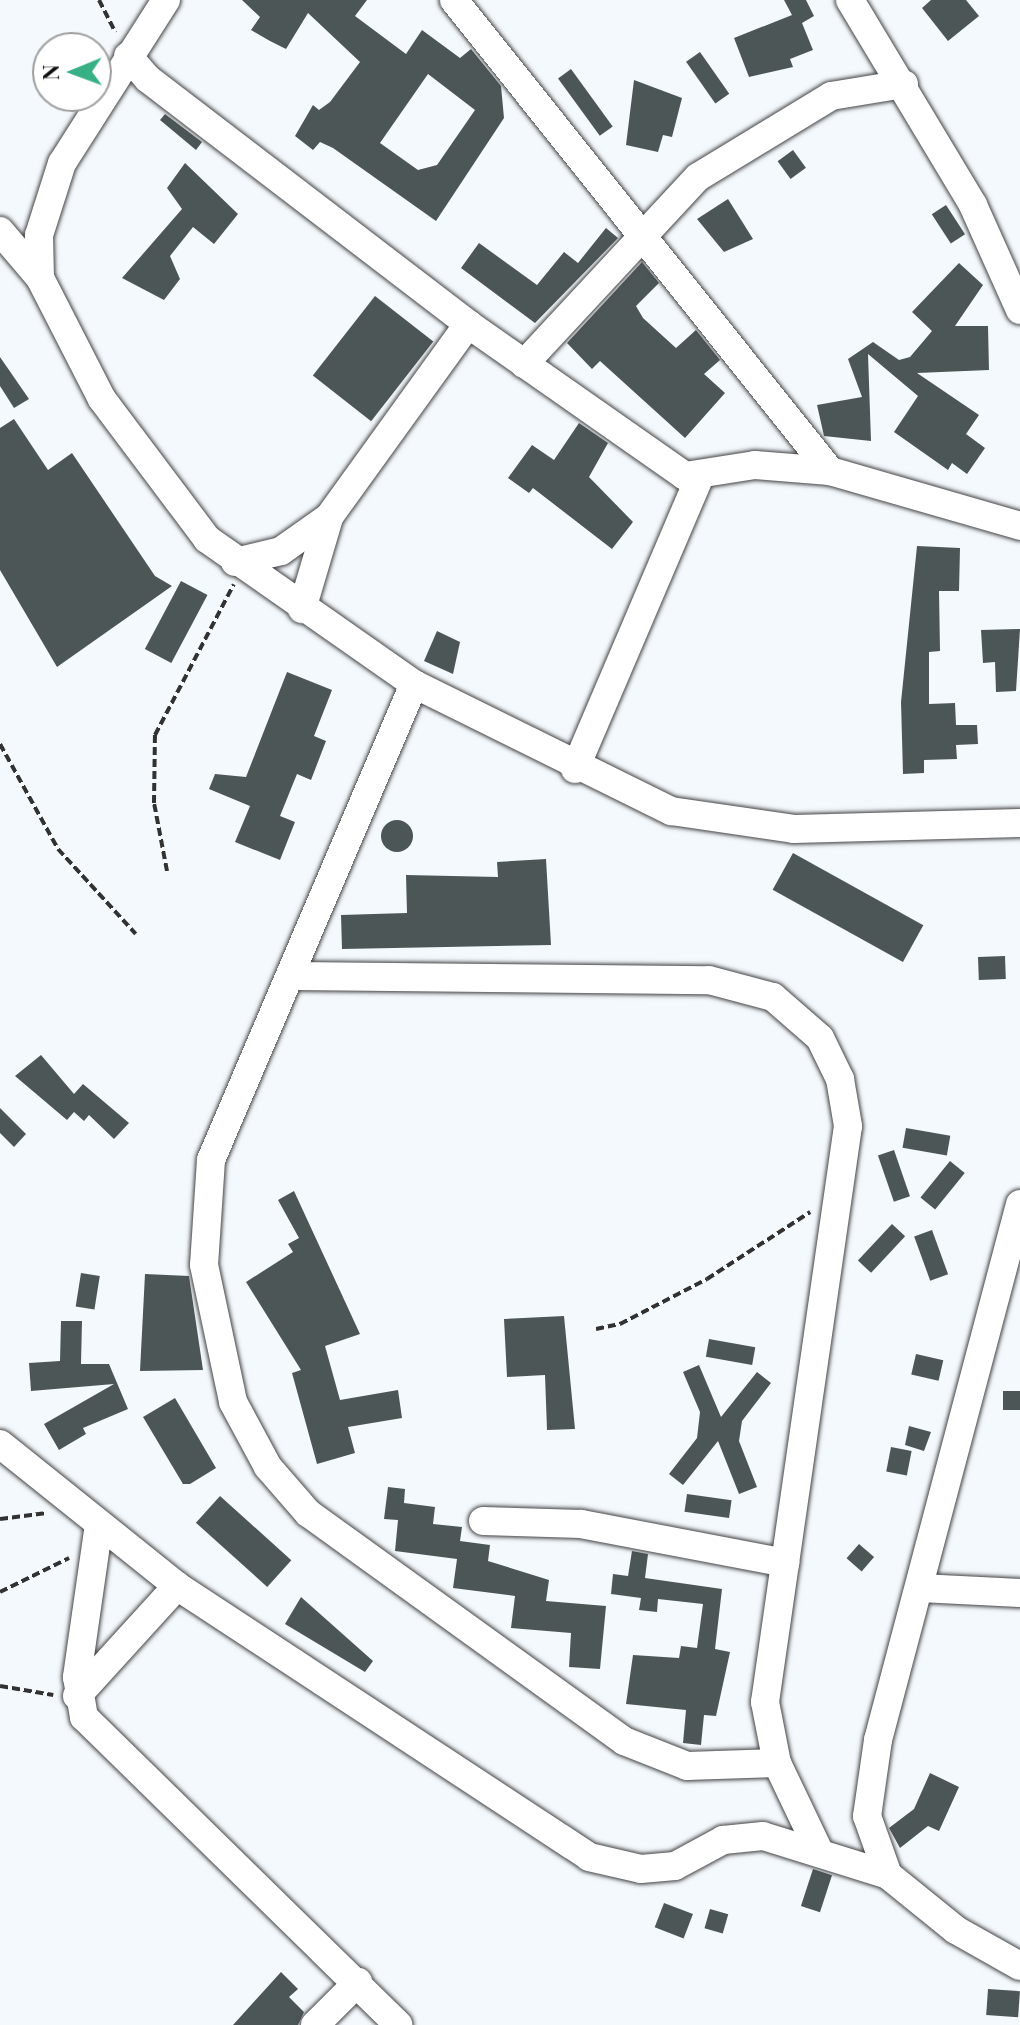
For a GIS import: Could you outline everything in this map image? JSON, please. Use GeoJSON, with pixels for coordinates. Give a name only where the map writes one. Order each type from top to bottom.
{"type":"FeatureCollection","features":[{"type":"Feature","properties":{"kind":"street"},"geometry":{"type":"LineString","coordinates":[[40,278],[39,235],[62,163],[166,0]]}},
{"type":"Feature","properties":{"kind":"street"},"geometry":{"type":"LineString","coordinates":[[454,0],[643,229],[830,471]]}},
{"type":"Feature","properties":{"kind":"street"},"geometry":{"type":"LineString","coordinates":[[850,0],[904,84],[973,205],[1020,310]]}},
{"type":"Feature","properties":{"kind":"street"},"geometry":{"type":"LineString","coordinates":[[128,56],[148,79],[468,324],[672,469],[699,478],[755,465],[830,471],[1020,526]]}},
{"type":"Feature","properties":{"kind":"street"},"geometry":{"type":"LineString","coordinates":[[524,364],[643,229],[698,177],[831,96],[904,84]]}},
{"type":"Feature","properties":{"kind":"street"},"geometry":{"type":"LineString","coordinates":[[0,231],[40,278],[102,399],[178,504],[239,565],[414,684],[575,769],[671,811],[728,824],[1020,823]]}},
{"type":"Feature","properties":{"kind":"street"},"geometry":{"type":"LineString","coordinates":[[239,565],[281,551],[329,517],[468,324]]}},
{"type":"Feature","properties":{"kind":"street"},"geometry":{"type":"LineString","coordinates":[[575,769],[699,478]]}},
{"type":"Feature","properties":{"kind":"street"},"geometry":{"type":"LineString","coordinates":[[302,609],[329,517]]}},
{"type":"Feature","properties":{"kind":"street"},"geometry":{"type":"LineString","coordinates":[[414,684],[294,976],[211,1160],[204,1209],[213,1333],[233,1402],[268,1467],[308,1513],[624,1741],[687,1766],[777,1763]]}},
{"type":"Feature","properties":{"kind":"street"},"geometry":{"type":"LineString","coordinates":[[294,976],[709,980],[773,997],[820,1038],[840,1079],[848,1126],[765,1702],[777,1763],[818,1849]]}},
{"type":"Feature","properties":{"kind":"street"},"geometry":{"type":"LineString","coordinates":[[888,1875],[870,1840],[869,1783],[1020,1210]]}},
{"type":"Feature","properties":{"kind":"street"},"geometry":{"type":"LineString","coordinates":[[0,1444],[92,1526],[177,1586],[589,1857],[641,1869],[675,1866],[738,1836],[818,1849],[888,1875],[956,1930],[1020,1966]]}},
{"type":"Feature","properties":{"kind":"street"},"geometry":{"type":"LineString","coordinates":[[483,1521],[581,1524],[785,1563]]}},
{"type":"Feature","properties":{"kind":"street"},"geometry":{"type":"LineString","coordinates":[[92,1526],[78,1702],[398,2025]]}},
{"type":"Feature","properties":{"kind":"street"},"geometry":{"type":"LineString","coordinates":[[78,1702],[177,1586]]}},
{"type":"Feature","properties":{"kind":"street"},"geometry":{"type":"LineString","coordinates":[[920,1588],[1020,1593]]}},
{"type":"Feature","properties":{"kind":"street"},"geometry":{"type":"LineString","coordinates":[[315,2025],[358,1982]]}},
{"type":"Feature","properties":{"kind":"path"},"geometry":{"type":"LineString","coordinates":[[99,0],[128,56]]}},
{"type":"Feature","properties":{"kind":"path"},"geometry":{"type":"LineString","coordinates":[[167,871],[154,803],[155,735],[239,565]]}},
{"type":"Feature","properties":{"kind":"path"},"geometry":{"type":"LineString","coordinates":[[0,744],[58,849],[136,934]]}},
{"type":"Feature","properties":{"kind":"path"},"geometry":{"type":"LineString","coordinates":[[596,1329],[620,1324],[707,1279],[812,1208]]}},
{"type":"Feature","properties":{"kind":"path"},"geometry":{"type":"LineString","coordinates":[[0,1519],[92,1526]]}},
{"type":"Feature","properties":{"kind":"path"},"geometry":{"type":"LineString","coordinates":[[0,1592],[92,1526]]}},
{"type":"Feature","properties":{"kind":"path"},"geometry":{"type":"LineString","coordinates":[[0,1686],[45,1691],[78,1702]]}},
{"type":"Feature","properties":{"kind":"building"},"geometry":{"type":"Polygon","coordinates":[[[242,0],[367,0],[355,16],[406,54],[422,30],[460,58],[471,49],[501,86],[504,118],[436,221],[333,148],[320,142],[313,150],[295,136],[313,105],[319,110],[330,102],[360,62],[308,13],[286,49],[251,30],[260,17],[242,0]],[[428,74],[380,143],[418,170],[437,165],[475,110],[428,74]]]}},
{"type":"Feature","properties":{"kind":"building"},"geometry":{"type":"Polygon","coordinates":[[[784,0],[806,0],[814,16],[802,23],[813,50],[790,59],[793,67],[749,77],[734,38],[792,15],[784,0]]]}},
{"type":"Feature","properties":{"kind":"building"},"geometry":{"type":"Polygon","coordinates":[[[931,0],[966,0],[979,16],[948,41],[922,8],[931,0]]]}},
{"type":"Feature","properties":{"kind":"building"},"geometry":{"type":"Polygon","coordinates":[[[700,52],[729,94],[715,104],[686,62],[700,52]]]}},
{"type":"Feature","properties":{"kind":"building"},"geometry":{"type":"Polygon","coordinates":[[[571,69],[613,126],[600,136],[558,78],[571,69]]]}},
{"type":"Feature","properties":{"kind":"building"},"geometry":{"type":"Polygon","coordinates":[[[634,80],[682,98],[672,137],[663,135],[658,152],[626,145],[634,80]]]}},
{"type":"Feature","properties":{"kind":"building"},"geometry":{"type":"Polygon","coordinates":[[[165,114],[202,142],[196,150],[160,120],[165,114]]]}},
{"type":"Feature","properties":{"kind":"building"},"geometry":{"type":"Polygon","coordinates":[[[793,150],[806,168],[791,179],[778,161],[793,150]]]}},
{"type":"Feature","properties":{"kind":"building"},"geometry":{"type":"Polygon","coordinates":[[[185,163],[238,214],[214,244],[193,227],[170,256],[180,279],[164,300],[122,278],[182,209],[167,188],[185,163]]]}},
{"type":"Feature","properties":{"kind":"building"},"geometry":{"type":"Polygon","coordinates":[[[728,199],[753,239],[724,252],[697,219],[728,199]]]}},
{"type":"Feature","properties":{"kind":"building"},"geometry":{"type":"Polygon","coordinates":[[[946,205],[965,234],[951,244],[932,214],[946,205]]]}},
{"type":"Feature","properties":{"kind":"building"},"geometry":{"type":"Polygon","coordinates":[[[606,228],[618,238],[535,323],[461,268],[479,243],[537,285],[564,252],[578,263],[606,228]]]}},
{"type":"Feature","properties":{"kind":"building"},"geometry":{"type":"Polygon","coordinates":[[[642,262],[659,283],[636,306],[643,318],[676,348],[696,330],[720,360],[704,374],[725,393],[685,438],[600,361],[592,369],[567,343],[642,262]]]}},
{"type":"Feature","properties":{"kind":"building"},"geometry":{"type":"Polygon","coordinates":[[[959,263],[983,285],[955,326],[988,326],[989,370],[917,373],[979,415],[966,434],[985,448],[967,474],[952,463],[948,470],[894,432],[918,396],[868,354],[871,441],[824,436],[817,405],[862,397],[848,359],[873,342],[899,360],[910,357],[932,331],[912,312],[959,263]]]}},
{"type":"Feature","properties":{"kind":"building"},"geometry":{"type":"Polygon","coordinates":[[[375,296],[433,342],[371,421],[313,376],[375,296]]]}},
{"type":"Feature","properties":{"kind":"building"},"geometry":{"type":"Polygon","coordinates":[[[0,357],[29,399],[14,408],[0,386],[0,357]]]}},
{"type":"Feature","properties":{"kind":"building"},"geometry":{"type":"Polygon","coordinates":[[[14,419],[48,470],[72,453],[155,576],[172,586],[57,667],[0,570],[0,428],[14,419]]]}},
{"type":"Feature","properties":{"kind":"building"},"geometry":{"type":"Polygon","coordinates":[[[579,423],[608,443],[589,477],[633,522],[612,549],[533,488],[529,493],[508,478],[532,445],[554,460],[579,423]]]}},
{"type":"Feature","properties":{"kind":"building"},"geometry":{"type":"Polygon","coordinates":[[[917,546],[960,548],[959,591],[939,591],[940,651],[929,652],[929,704],[955,703],[956,725],[977,725],[978,744],[956,745],[957,759],[924,760],[924,773],[903,774],[901,702],[917,546]]]}},
{"type":"Feature","properties":{"kind":"building"},"geometry":{"type":"Polygon","coordinates":[[[181,581],[207,595],[171,663],[145,649],[181,581]]]}},
{"type":"Feature","properties":{"kind":"building"},"geometry":{"type":"Polygon","coordinates":[[[1020,629],[1016,691],[996,692],[995,662],[983,663],[981,630],[1020,629]]]}},
{"type":"Feature","properties":{"kind":"building"},"geometry":{"type":"Polygon","coordinates":[[[437,631],[460,642],[453,674],[424,661],[437,631]]]}},
{"type":"Feature","properties":{"kind":"building"},"geometry":{"type":"Polygon","coordinates":[[[287,672],[332,690],[314,736],[326,741],[311,780],[297,774],[280,816],[295,822],[280,860],[235,842],[250,806],[209,789],[215,774],[246,777],[287,672]]]}},
{"type":"Feature","properties":{"kind":"building"},"geometry":{"type":"Polygon","coordinates":[[[397,820],[409,824],[413,836],[409,848],[397,852],[385,848],[381,836],[385,824],[397,820]]]}},
{"type":"Feature","properties":{"kind":"building"},"geometry":{"type":"Polygon","coordinates":[[[793,853],[923,925],[903,962],[773,890],[793,853]]]}},
{"type":"Feature","properties":{"kind":"building"},"geometry":{"type":"Polygon","coordinates":[[[546,859],[551,945],[342,949],[341,915],[407,913],[406,875],[498,877],[497,862],[546,859]]]}},
{"type":"Feature","properties":{"kind":"building"},"geometry":{"type":"Polygon","coordinates":[[[1005,956],[1006,979],[979,980],[978,957],[1005,956]]]}},
{"type":"Feature","properties":{"kind":"building"},"geometry":{"type":"Polygon","coordinates":[[[41,1055],[74,1094],[83,1084],[129,1123],[114,1139],[89,1115],[84,1121],[74,1112],[67,1120],[15,1076],[41,1055]]]}},
{"type":"Feature","properties":{"kind":"building"},"geometry":{"type":"Polygon","coordinates":[[[0,1108],[26,1134],[14,1147],[0,1133],[0,1108]]]}},
{"type":"Feature","properties":{"kind":"building"},"geometry":{"type":"Polygon","coordinates":[[[906,1128],[950,1136],[947,1156],[903,1148],[906,1128]]]}},
{"type":"Feature","properties":{"kind":"building"},"geometry":{"type":"Polygon","coordinates":[[[894,1150],[910,1196],[894,1202],[878,1156],[894,1150]]]}},
{"type":"Feature","properties":{"kind":"building"},"geometry":{"type":"Polygon","coordinates":[[[950,1161],[965,1173],[935,1209],[920,1198],[950,1161]]]}},
{"type":"Feature","properties":{"kind":"building"},"geometry":{"type":"Polygon","coordinates":[[[294,1191],[360,1334],[325,1346],[340,1400],[398,1390],[402,1418],[348,1427],[355,1453],[317,1464],[292,1373],[301,1370],[246,1282],[293,1252],[288,1244],[299,1238],[278,1200],[294,1191]]]}},
{"type":"Feature","properties":{"kind":"building"},"geometry":{"type":"Polygon","coordinates":[[[892,1224],[905,1236],[871,1273],[858,1261],[892,1224]]]}},
{"type":"Feature","properties":{"kind":"building"},"geometry":{"type":"Polygon","coordinates":[[[932,1230],[948,1274],[930,1281],[914,1236],[932,1230]]]}},
{"type":"Feature","properties":{"kind":"building"},"geometry":{"type":"Polygon","coordinates":[[[81,1273],[100,1276],[94,1310],[76,1307],[81,1273]]]}},
{"type":"Feature","properties":{"kind":"building"},"geometry":{"type":"Polygon","coordinates":[[[145,1274],[189,1276],[203,1370],[140,1371],[145,1274]]]}},
{"type":"Feature","properties":{"kind":"building"},"geometry":{"type":"Polygon","coordinates":[[[564,1316],[575,1429],[547,1430],[545,1375],[507,1377],[504,1319],[564,1316]]]}},
{"type":"Feature","properties":{"kind":"building"},"geometry":{"type":"Polygon","coordinates":[[[61,1321],[82,1321],[81,1364],[109,1364],[128,1409],[83,1428],[86,1434],[59,1450],[44,1424],[114,1384],[31,1391],[29,1363],[60,1361],[61,1321]]]}},
{"type":"Feature","properties":{"kind":"building"},"geometry":{"type":"Polygon","coordinates":[[[709,1339],[755,1347],[752,1365],[706,1357],[709,1339]]]}},
{"type":"Feature","properties":{"kind":"building"},"geometry":{"type":"Polygon","coordinates":[[[916,1354],[943,1360],[939,1381],[911,1374],[916,1354]]]}},
{"type":"Feature","properties":{"kind":"building"},"geometry":{"type":"Polygon","coordinates":[[[699,1365],[721,1417],[757,1372],[771,1383],[742,1421],[739,1441],[757,1487],[739,1494],[718,1441],[683,1485],[669,1474],[697,1438],[700,1412],[683,1372],[699,1365]]]}},
{"type":"Feature","properties":{"kind":"building"},"geometry":{"type":"Polygon","coordinates":[[[1003,1391],[1020,1391],[1020,1410],[1003,1410],[1003,1391]]]}},
{"type":"Feature","properties":{"kind":"building"},"geometry":{"type":"Polygon","coordinates":[[[175,1398],[216,1468],[190,1484],[183,1484],[143,1417],[175,1398]]]}},
{"type":"Feature","properties":{"kind":"building"},"geometry":{"type":"Polygon","coordinates":[[[909,1426],[931,1432],[924,1451],[905,1445],[909,1426]]]}},
{"type":"Feature","properties":{"kind":"building"},"geometry":{"type":"Polygon","coordinates":[[[891,1447],[912,1451],[907,1476],[886,1472],[891,1447]]]}},
{"type":"Feature","properties":{"kind":"building"},"geometry":{"type":"Polygon","coordinates":[[[388,1487],[405,1489],[404,1503],[435,1507],[433,1524],[462,1527],[460,1541],[490,1545],[488,1561],[549,1580],[546,1601],[606,1606],[600,1669],[569,1667],[571,1633],[511,1628],[515,1596],[453,1588],[457,1559],[395,1551],[398,1520],[384,1519],[388,1487]]]}},
{"type":"Feature","properties":{"kind":"building"},"geometry":{"type":"Polygon","coordinates":[[[687,1494],[732,1500],[729,1518],[684,1512],[687,1494]]]}},
{"type":"Feature","properties":{"kind":"building"},"geometry":{"type":"Polygon","coordinates":[[[220,1496],[291,1560],[267,1587],[196,1523],[220,1496]]]}},
{"type":"Feature","properties":{"kind":"building"},"geometry":{"type":"Polygon","coordinates":[[[859,1544],[874,1557],[862,1571],[847,1558],[859,1544]]]}},
{"type":"Feature","properties":{"kind":"building"},"geometry":{"type":"Polygon","coordinates":[[[632,1551],[648,1554],[645,1578],[722,1589],[715,1649],[730,1652],[716,1716],[704,1715],[701,1745],[683,1743],[686,1710],[626,1704],[633,1655],[679,1658],[681,1646],[697,1648],[703,1604],[658,1599],[657,1612],[639,1610],[641,1598],[611,1594],[613,1574],[628,1576],[632,1551]]]}},
{"type":"Feature","properties":{"kind":"building"},"geometry":{"type":"Polygon","coordinates":[[[301,1597],[373,1661],[365,1672],[285,1624],[301,1597]]]}},
{"type":"Feature","properties":{"kind":"building"},"geometry":{"type":"Polygon","coordinates":[[[930,1773],[959,1787],[939,1831],[928,1826],[900,1848],[889,1828],[914,1809],[930,1773]]]}},
{"type":"Feature","properties":{"kind":"building"},"geometry":{"type":"Polygon","coordinates":[[[813,1869],[832,1875],[820,1912],[801,1906],[813,1869]]]}},
{"type":"Feature","properties":{"kind":"building"},"geometry":{"type":"Polygon","coordinates":[[[664,1903],[693,1914],[684,1938],[655,1927],[664,1903]]]}},
{"type":"Feature","properties":{"kind":"building"},"geometry":{"type":"Polygon","coordinates":[[[710,1909],[728,1914],[723,1933],[704,1928],[710,1909]]]}},
{"type":"Feature","properties":{"kind":"building"},"geometry":{"type":"Polygon","coordinates":[[[281,1972],[298,1989],[289,1997],[304,2012],[298,2025],[233,2025],[281,1972]]]}},
{"type":"Feature","properties":{"kind":"building"},"geometry":{"type":"Polygon","coordinates":[[[988,1989],[1020,1991],[1018,2017],[986,2015],[988,1989]]]}}]}
